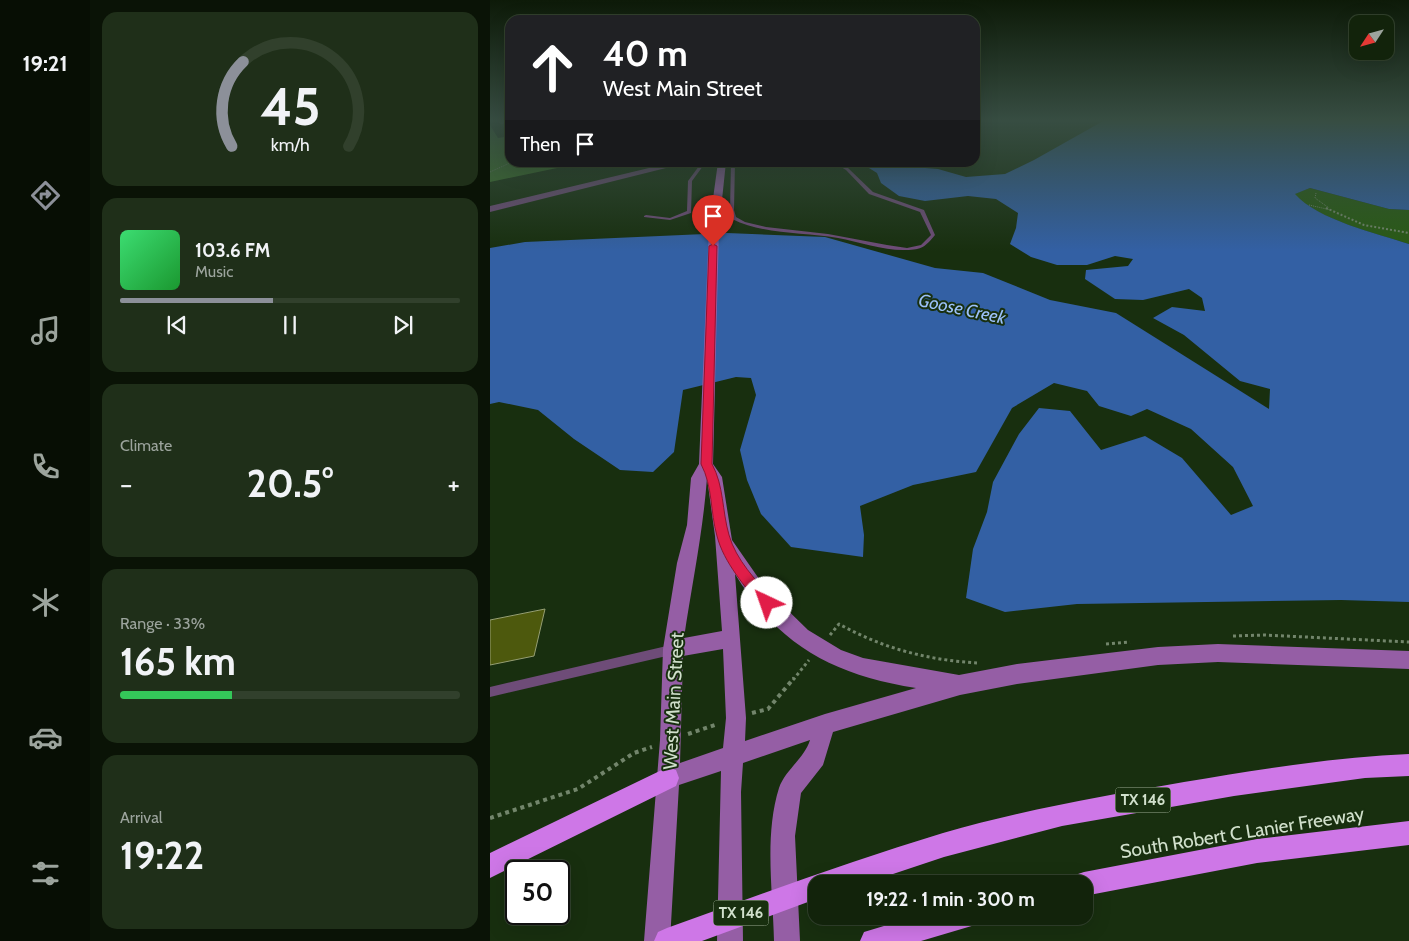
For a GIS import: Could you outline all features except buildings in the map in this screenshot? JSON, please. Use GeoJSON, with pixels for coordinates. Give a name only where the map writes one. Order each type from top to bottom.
{"type":"FeatureCollection","features":[{"type":"Feature","properties":{"kind":"highway","name":"TX 146"},"geometry":{"type":"LineString","coordinates":[[854,875],[944,844],[1062,814],[1234,784],[1365,767],[1409,765]]}},
{"type":"Feature","properties":{"kind":"highway"},"geometry":{"type":"LineString","coordinates":[[490,866],[668,778]]}},
{"type":"Feature","properties":{"kind":"highway","name":"South Robert C Lanier Freeway"},"geometry":{"type":"LineString","coordinates":[[1093,882],[1257,851],[1409,833]]}},
{"type":"Feature","properties":{"kind":"highway","name":"TX 146"},"geometry":{"type":"LineString","coordinates":[[667,941],[808,890]]}},
{"type":"Feature","properties":{"kind":"highway"},"geometry":{"type":"LineString","coordinates":[[883,938],[932,925]]}},
{"type":"Feature","properties":{"kind":"main road","name":"West Main Street"},"geometry":{"type":"LineString","coordinates":[[657,941],[668,778],[673,649],[686,563],[694,525],[699,478],[706,464],[706,409],[714,228],[721,167]]}},
{"type":"Feature","properties":{"kind":"main road","name":"West Main Street"},"geometry":{"type":"LineString","coordinates":[[706,464],[714,477],[723,536],[732,638],[736,718],[730,792],[730,941]]}},
{"type":"Feature","properties":{"kind":"main road"},"geometry":{"type":"LineString","coordinates":[[723,536],[740,570],[754,590],[792,630],[834,657],[872,669],[960,685]]}},
{"type":"Feature","properties":{"kind":"main road"},"geometry":{"type":"LineString","coordinates":[[673,649],[732,638]]}},
{"type":"Feature","properties":{"kind":"main road"},"geometry":{"type":"LineString","coordinates":[[668,778],[826,724],[960,685],[1017,674],[1158,656],[1218,653],[1409,660]]}},
{"type":"Feature","properties":{"kind":"main road"},"geometry":{"type":"LineString","coordinates":[[787,941],[782,836],[790,788],[815,757],[826,724]]}},
{"type":"Feature","properties":{"kind":"street"},"geometry":{"type":"LineString","coordinates":[[490,209],[665,167]]}},
{"type":"Feature","properties":{"kind":"lane"},"geometry":{"type":"LineString","coordinates":[[646,216],[670,219],[689,212],[690,180],[700,167]]}},
{"type":"Feature","properties":{"kind":"lane"},"geometry":{"type":"LineString","coordinates":[[733,167],[732,210],[734,218],[743,224],[806,231],[908,250],[923,246],[932,236],[922,211],[872,193],[844,167]]}},
{"type":"Feature","properties":{"kind":"lane"},"geometry":{"type":"LineString","coordinates":[[490,692],[673,649]]}},
{"type":"Feature","properties":{"kind":"path"},"geometry":{"type":"LineString","coordinates":[[490,172],[505,165]]}},
{"type":"Feature","properties":{"kind":"path"},"geometry":{"type":"LineString","coordinates":[[1316,193],[1315,198],[1352,221],[1409,234]]}},
{"type":"Feature","properties":{"kind":"path"},"geometry":{"type":"LineString","coordinates":[[1309,204],[1330,209]]}},
{"type":"Feature","properties":{"kind":"green space"},"geometry":{"type":"Polygon","coordinates":[[[490,164],[505,164],[505,167],[562,167],[490,182],[490,164]]]}},
{"type":"Feature","properties":{"kind":"green space"},"geometry":{"type":"Polygon","coordinates":[[[1310,188],[1389,209],[1409,210],[1409,244],[1348,225],[1317,211],[1294,194],[1310,188]]]}},
{"type":"Feature","properties":{"kind":"water","name":"Goose Creek"},"geometry":{"type":"Polygon","coordinates":[[[1026,164],[1409,164],[1409,210],[1389,209],[1310,188],[1295,194],[1305,203],[1332,218],[1348,225],[1409,244],[1409,602],[1341,600],[1077,604],[1005,612],[966,598],[973,549],[987,512],[993,482],[1019,434],[1039,408],[1070,411],[1101,450],[1145,436],[1182,458],[1231,515],[1253,506],[1233,467],[1191,429],[1147,409],[1131,416],[1099,406],[1087,391],[1054,383],[1012,408],[976,472],[913,485],[860,506],[864,535],[863,557],[791,547],[761,514],[747,480],[740,450],[756,395],[751,378],[736,377],[683,390],[674,452],[653,472],[620,470],[574,439],[538,410],[499,402],[490,404],[490,248],[525,242],[727,233],[825,237],[935,268],[983,273],[1050,300],[1116,313],[1269,409],[1270,389],[1240,381],[1184,335],[1153,318],[1172,307],[1205,311],[1202,298],[1189,289],[1143,300],[1115,299],[1085,279],[1086,270],[1128,266],[1133,259],[1115,256],[1087,265],[1057,265],[1031,257],[1010,244],[1016,228],[1018,213],[996,199],[968,196],[925,201],[899,196],[881,183],[877,173],[867,167],[938,169],[966,177],[1005,174],[1026,164]]]}},
{"type":"Feature","properties":{"kind":"route"},"geometry":{"type":"LineString","coordinates":[[713,246],[706,409],[706,464],[714,477],[723,536],[740,570],[754,590],[767,603]]}}]}
